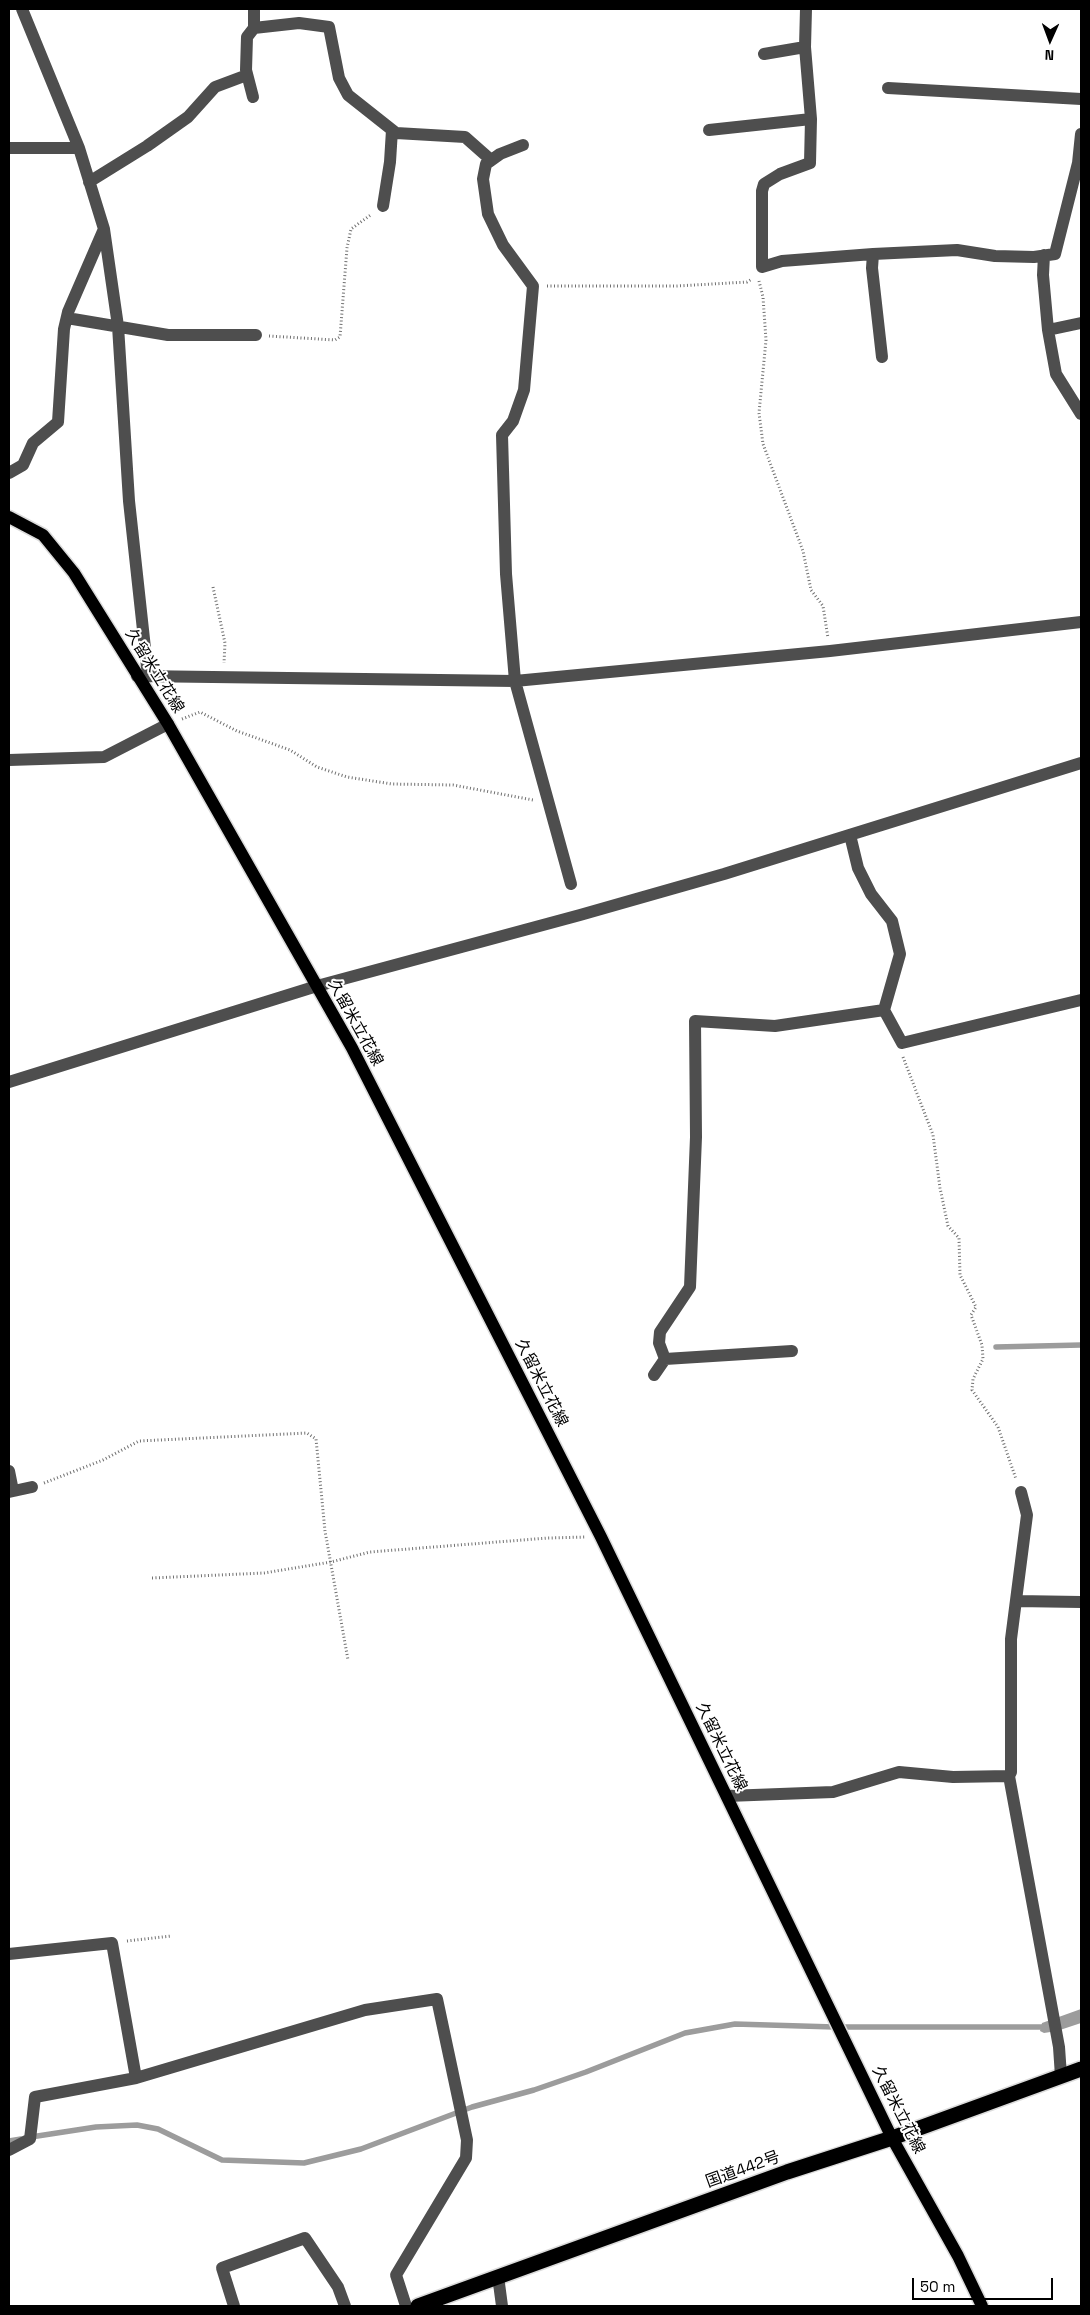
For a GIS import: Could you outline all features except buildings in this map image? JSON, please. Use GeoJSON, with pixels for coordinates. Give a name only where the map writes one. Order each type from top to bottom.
{"type":"FeatureCollection","features":[{"type":"Feature","properties":{"kind":"highway","name":"国道442号"},"geometry":{"type":"LineString","coordinates":[[418,2306],[787,2172],[892,2138],[1081,2069]]}},
{"type":"Feature","properties":{"kind":"main road","name":"久留米立花線"},"geometry":{"type":"LineString","coordinates":[[9,517],[43,535],[74,573],[143,676],[168,724],[356,1057],[601,1537],[892,2138],[958,2256],[982,2306]]}},
{"type":"Feature","properties":{"kind":"street"},"geometry":{"type":"LineString","coordinates":[[22,9],[79,148],[104,229],[118,326],[143,676],[515,681],[830,651],[1081,622]]}},
{"type":"Feature","properties":{"kind":"street"},"geometry":{"type":"LineString","coordinates":[[253,98],[247,75],[247,37],[254,28],[254,9]]}},
{"type":"Feature","properties":{"kind":"street"},"geometry":{"type":"LineString","coordinates":[[806,9],[805,47],[811,119],[810,163],[780,174],[764,184],[762,191],[762,268],[782,261],[873,254],[957,250],[996,256],[1034,257],[1055,254],[1078,163],[1081,134]]}},
{"type":"Feature","properties":{"kind":"street"},"geometry":{"type":"LineString","coordinates":[[254,28],[299,23],[329,27],[339,78],[348,95],[396,133],[465,136],[491,160]]}},
{"type":"Feature","properties":{"kind":"street"},"geometry":{"type":"LineString","coordinates":[[764,54],[805,47]]}},
{"type":"Feature","properties":{"kind":"street"},"geometry":{"type":"LineString","coordinates":[[90,182],[147,146],[188,116],[215,87],[247,75]]}},
{"type":"Feature","properties":{"kind":"street"},"geometry":{"type":"LineString","coordinates":[[888,88],[1081,99]]}},
{"type":"Feature","properties":{"kind":"street"},"geometry":{"type":"LineString","coordinates":[[709,130],[811,119]]}},
{"type":"Feature","properties":{"kind":"street"},"geometry":{"type":"LineString","coordinates":[[382,206],[390,162],[392,130]]}},
{"type":"Feature","properties":{"kind":"street"},"geometry":{"type":"LineString","coordinates":[[523,145],[500,154],[486,164],[483,179],[488,214],[503,245],[533,286],[524,390],[513,421],[502,435],[506,574],[515,681],[571,884]]}},
{"type":"Feature","properties":{"kind":"street"},"geometry":{"type":"LineString","coordinates":[[9,148],[79,148]]}},
{"type":"Feature","properties":{"kind":"street"},"geometry":{"type":"LineString","coordinates":[[9,473],[23,465],[33,442],[58,422],[64,329],[104,229]]}},
{"type":"Feature","properties":{"kind":"street"},"geometry":{"type":"LineString","coordinates":[[873,254],[872,268],[882,357]]}},
{"type":"Feature","properties":{"kind":"street"},"geometry":{"type":"LineString","coordinates":[[1044,255],[1042,275],[1048,330],[1056,374],[1081,414]]}},
{"type":"Feature","properties":{"kind":"street"},"geometry":{"type":"LineString","coordinates":[[67,318],[168,335],[256,335]]}},
{"type":"Feature","properties":{"kind":"street"},"geometry":{"type":"LineString","coordinates":[[1048,330],[1081,323]]}},
{"type":"Feature","properties":{"kind":"street"},"geometry":{"type":"LineString","coordinates":[[9,760],[104,757],[168,724]]}},
{"type":"Feature","properties":{"kind":"street"},"geometry":{"type":"LineString","coordinates":[[9,1082],[316,986],[580,915],[850,835],[1081,763]]}},
{"type":"Feature","properties":{"kind":"street"},"geometry":{"type":"LineString","coordinates":[[850,835],[858,868],[867,885],[892,921],[900,954],[884,1010],[902,1044],[1081,1000]]}},
{"type":"Feature","properties":{"kind":"street"},"geometry":{"type":"LineString","coordinates":[[665,1359],[659,1343],[660,1332],[690,1287],[696,1137],[695,1021],[775,1026],[884,1010]]}},
{"type":"Feature","properties":{"kind":"street"},"geometry":{"type":"LineString","coordinates":[[665,1359],[792,1351]]}},
{"type":"Feature","properties":{"kind":"street"},"geometry":{"type":"LineString","coordinates":[[654,1375],[665,1359]]}},
{"type":"Feature","properties":{"kind":"street"},"geometry":{"type":"LineString","coordinates":[[9,1471],[11,1491],[32,1487]]}},
{"type":"Feature","properties":{"kind":"street"},"geometry":{"type":"LineString","coordinates":[[1021,1492],[1027,1516],[1011,1640],[1011,1772],[1009,1776],[1059,2047],[1061,2076]]}},
{"type":"Feature","properties":{"kind":"street"},"geometry":{"type":"LineString","coordinates":[[1016,1601],[1081,1602]]}},
{"type":"Feature","properties":{"kind":"street"},"geometry":{"type":"LineString","coordinates":[[727,1796],[833,1792],[899,1772],[953,1778],[1009,1776]]}},
{"type":"Feature","properties":{"kind":"street"},"geometry":{"type":"LineString","coordinates":[[9,1954],[112,1943],[136,2078]]}},
{"type":"Feature","properties":{"kind":"street"},"geometry":{"type":"LineString","coordinates":[[9,2150],[30,2139],[35,2097],[136,2078],[365,2010],[437,1999],[467,2140],[466,2158],[396,2275],[406,2306]]}},
{"type":"Feature","properties":{"kind":"street"},"geometry":{"type":"LineString","coordinates":[[234,2306],[222,2268],[306,2238],[338,2287],[345,2306]]}},
{"type":"Feature","properties":{"kind":"street"},"geometry":{"type":"LineString","coordinates":[[498,2276],[502,2306]]}},
{"type":"Feature","properties":{"kind":"path"},"geometry":{"type":"LineString","coordinates":[[256,335],[335,340],[340,337],[347,248],[351,229],[382,206]]}},
{"type":"Feature","properties":{"kind":"path"},"geometry":{"type":"LineString","coordinates":[[533,286],[602,284],[677,286],[747,282],[757,275],[764,297],[766,340],[759,413],[763,444],[803,551],[811,590],[823,606],[830,651]]}},
{"type":"Feature","properties":{"kind":"path"},"geometry":{"type":"LineString","coordinates":[[213,587],[224,643],[223,677]]}},
{"type":"Feature","properties":{"kind":"path"},"geometry":{"type":"LineString","coordinates":[[168,724],[200,712],[237,731],[290,750],[317,767],[347,777],[392,784],[453,785],[515,798],[548,801]]}},
{"type":"Feature","properties":{"kind":"path"},"geometry":{"type":"LineString","coordinates":[[902,1044],[903,1056],[933,1135],[940,1188],[948,1226],[959,1238],[960,1275],[976,1308],[971,1315],[982,1345],[983,1359],[973,1379],[972,1390],[998,1427],[1021,1492]]}},
{"type":"Feature","properties":{"kind":"path"},"geometry":{"type":"LineString","coordinates":[[32,1487],[103,1460],[139,1441],[307,1433],[316,1438],[325,1531],[348,1660]]}},
{"type":"Feature","properties":{"kind":"path"},"geometry":{"type":"LineString","coordinates":[[152,1578],[264,1573],[331,1562],[370,1552],[548,1538],[601,1537]]}},
{"type":"Feature","properties":{"kind":"path"},"geometry":{"type":"LineString","coordinates":[[112,1943],[171,1936]]}},
{"type":"Feature","properties":{"kind":"shaded area"},"geometry":{"type":"Polygon","coordinates":[[[1081,2009],[1081,2023],[1057,2031],[1044,2033],[1040,2031],[1042,2023],[1081,2009]]]}},
{"type":"Feature","properties":{"kind":"waterway"},"geometry":{"type":"LineString","coordinates":[[996,1347],[1081,1345]]}},
{"type":"Feature","properties":{"kind":"waterway"},"geometry":{"type":"LineString","coordinates":[[31,2137],[96,2127],[137,2125],[158,2129],[222,2160],[304,2163],[361,2149],[472,2107],[534,2090],[586,2072],[685,2033],[735,2024],[834,2027],[1045,2027]]}},
{"type":"Feature","properties":{"kind":"waterway"},"geometry":{"type":"LineString","coordinates":[[9,2141],[21,2139]]}}]}
